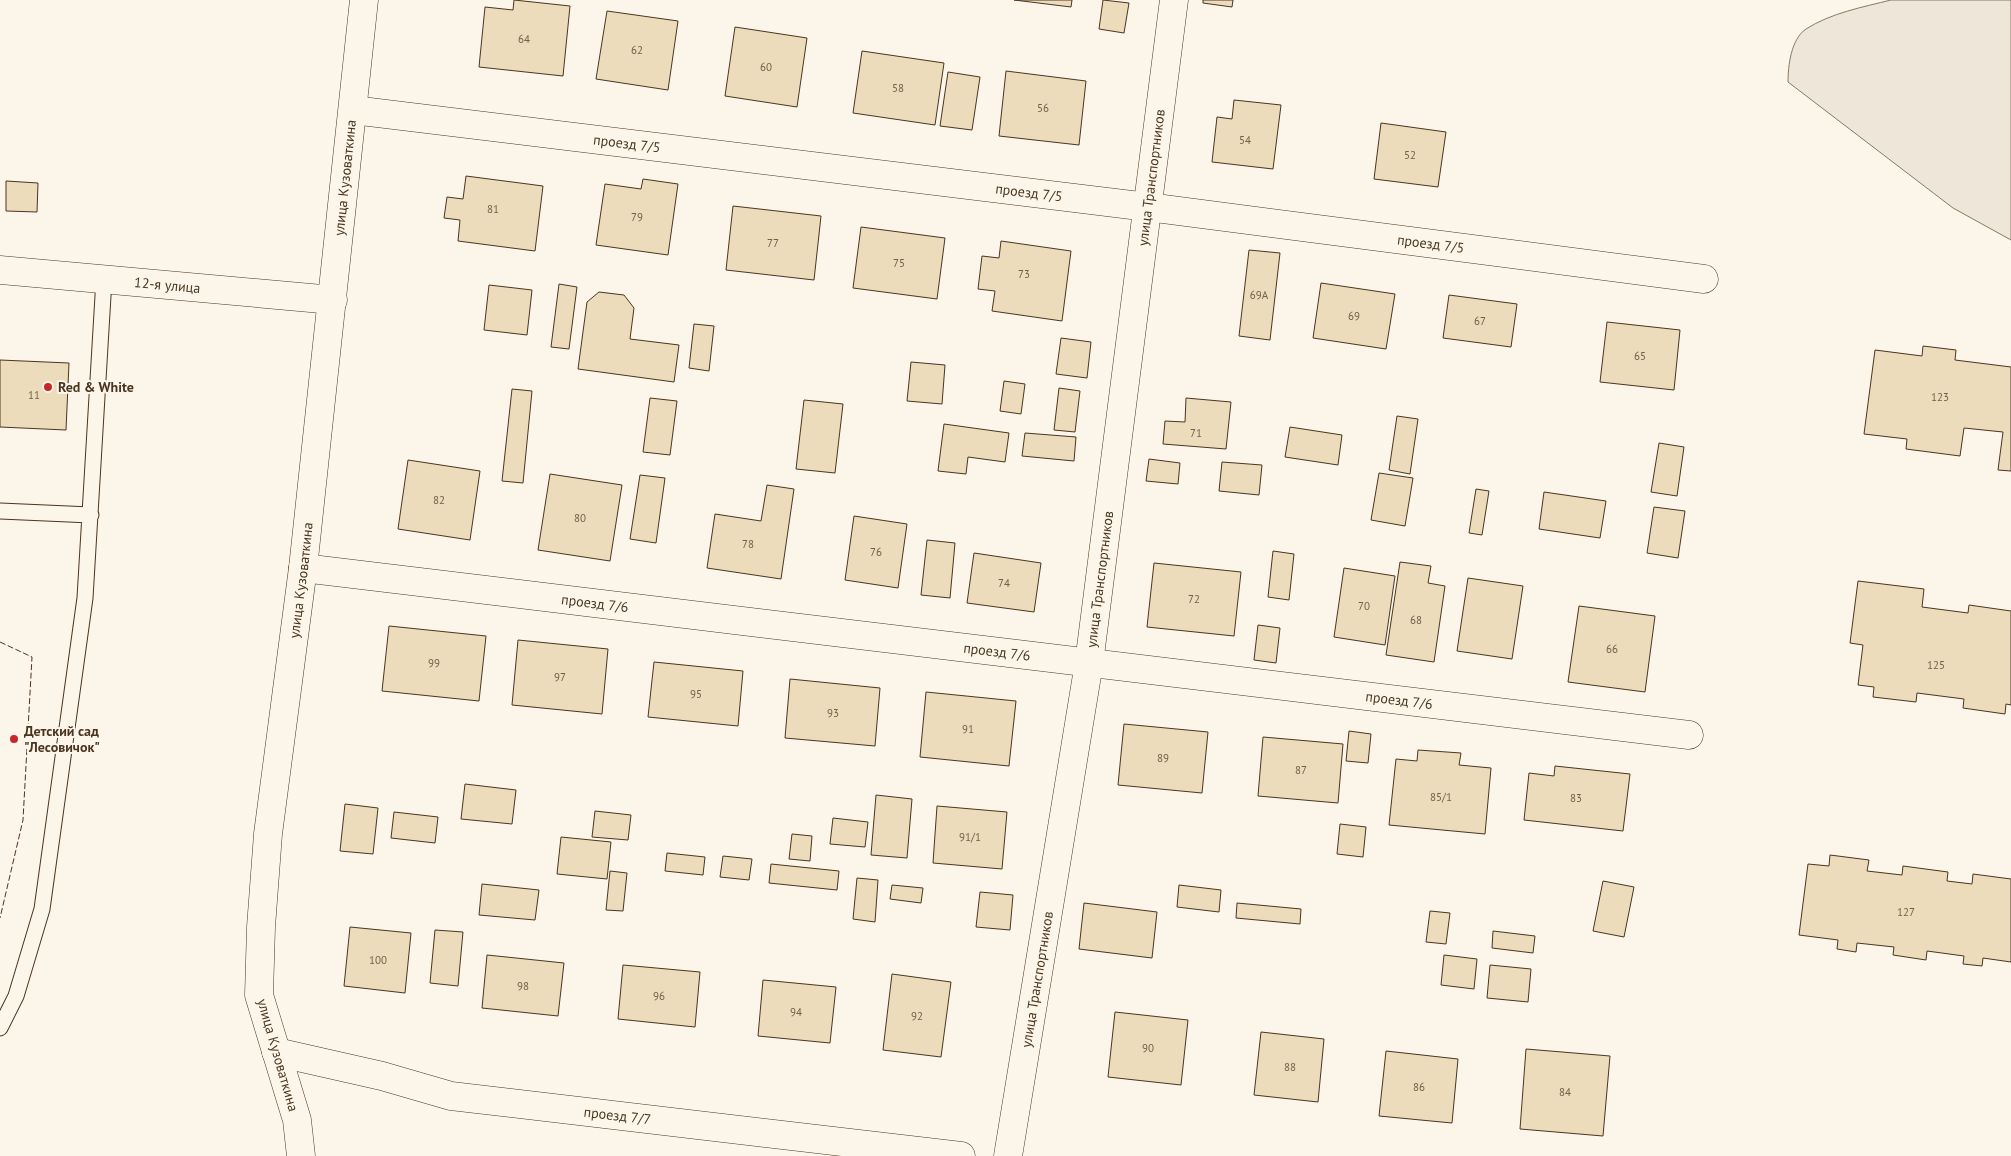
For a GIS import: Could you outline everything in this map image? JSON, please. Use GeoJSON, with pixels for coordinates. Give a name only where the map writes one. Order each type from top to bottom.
{"type":"FeatureCollection","features":[{"type":"Feature","properties":{"kind":"street","name":"улица Кузоваткина"},"geometry":{"type":"LineString","coordinates":[[301,1156],[297,1120],[259,996],[261,927],[268,834],[303,568],[354,110],[364,0]]}},
{"type":"Feature","properties":{"kind":"street","name":"улица Транспортников"},"geometry":{"type":"LineString","coordinates":[[1008,1156],[1089,663],[1174,0]]}},
{"type":"Feature","properties":{"kind":"street","name":"проезд 7/5"},"geometry":{"type":"LineString","coordinates":[[354,110],[1148,207],[1704,279]]}},
{"type":"Feature","properties":{"kind":"street","name":"12-я улица"},"geometry":{"type":"LineString","coordinates":[[0,270],[333,300]]}},
{"type":"Feature","properties":{"kind":"street","name":"проезд 7/6"},"geometry":{"type":"LineString","coordinates":[[303,568],[1689,735]]}},
{"type":"Feature","properties":{"kind":"street","name":"проезд 7/7"},"geometry":{"type":"LineString","coordinates":[[276,1052],[382,1076],[451,1096],[961,1156]]}},
{"type":"Feature","properties":{"kind":"lane"},"geometry":{"type":"LineString","coordinates":[[0,1028],[16,996],[42,909],[85,598],[104,279]]}},
{"type":"Feature","properties":{"kind":"lane"},"geometry":{"type":"LineString","coordinates":[[0,511],[90,515]]}},
{"type":"Feature","properties":{"kind":"shaded area"},"geometry":{"type":"Polygon","coordinates":[[[1891,0],[2011,0],[2011,240],[1953,208],[1788,82],[1791,53],[1797,39],[1806,29],[1836,15],[1891,0]]]}},
{"type":"Feature","properties":{"kind":"building"},"geometry":{"type":"Polygon","coordinates":[[[514,0],[570,6],[563,76],[479,67],[485,7],[513,10],[514,0]]]}},
{"type":"Feature","properties":{"kind":"building"},"geometry":{"type":"Polygon","coordinates":[[[1014,0],[1072,0],[1071,7],[1014,0]]]}},
{"type":"Feature","properties":{"kind":"building"},"geometry":{"type":"Polygon","coordinates":[[[1103,0],[1129,3],[1124,33],[1099,29],[1103,0]]]}},
{"type":"Feature","properties":{"kind":"building"},"geometry":{"type":"Polygon","coordinates":[[[1203,0],[1233,0],[1232,7],[1203,3],[1203,0]]]}},
{"type":"Feature","properties":{"kind":"building"},"geometry":{"type":"Polygon","coordinates":[[[607,11],[678,21],[668,90],[596,79],[607,11]]]}},
{"type":"Feature","properties":{"kind":"building"},"geometry":{"type":"Polygon","coordinates":[[[735,27],[807,38],[797,107],[725,96],[735,27]]]}},
{"type":"Feature","properties":{"kind":"building"},"geometry":{"type":"Polygon","coordinates":[[[862,51],[944,63],[935,125],[853,113],[862,51]]]}},
{"type":"Feature","properties":{"kind":"building"},"geometry":{"type":"Polygon","coordinates":[[[1006,71],[1086,81],[1079,145],[999,136],[1006,71]]]}},
{"type":"Feature","properties":{"kind":"building"},"geometry":{"type":"Polygon","coordinates":[[[948,72],[980,77],[972,130],[940,126],[948,72]]]}},
{"type":"Feature","properties":{"kind":"building"},"geometry":{"type":"Polygon","coordinates":[[[1234,100],[1281,105],[1273,169],[1212,162],[1217,117],[1232,119],[1234,100]]]}},
{"type":"Feature","properties":{"kind":"building"},"geometry":{"type":"Polygon","coordinates":[[[1381,123],[1446,132],[1438,187],[1374,179],[1381,123]]]}},
{"type":"Feature","properties":{"kind":"building"},"geometry":{"type":"Polygon","coordinates":[[[466,176],[543,186],[535,251],[458,241],[460,220],[444,218],[447,197],[463,199],[466,176]]]}},
{"type":"Feature","properties":{"kind":"building"},"geometry":{"type":"Polygon","coordinates":[[[643,179],[678,184],[668,255],[596,245],[605,184],[641,189],[643,179]]]}},
{"type":"Feature","properties":{"kind":"building"},"geometry":{"type":"Polygon","coordinates":[[[6,181],[38,183],[37,212],[6,211],[6,181]]]}},
{"type":"Feature","properties":{"kind":"building"},"geometry":{"type":"Polygon","coordinates":[[[733,206],[821,216],[814,280],[726,270],[733,206]]]}},
{"type":"Feature","properties":{"kind":"building"},"geometry":{"type":"Polygon","coordinates":[[[861,227],[945,238],[937,299],[853,288],[861,227]]]}},
{"type":"Feature","properties":{"kind":"building"},"geometry":{"type":"Polygon","coordinates":[[[1001,241],[1071,251],[1062,321],[992,311],[995,291],[978,289],[982,256],[999,258],[1001,241]]]}},
{"type":"Feature","properties":{"kind":"building"},"geometry":{"type":"Polygon","coordinates":[[[1249,250],[1280,253],[1270,340],[1239,336],[1249,250]]]}},
{"type":"Feature","properties":{"kind":"building"},"geometry":{"type":"Polygon","coordinates":[[[1321,283],[1395,294],[1386,349],[1313,338],[1321,283]]]}},
{"type":"Feature","properties":{"kind":"building"},"geometry":{"type":"Polygon","coordinates":[[[559,284],[577,287],[569,349],[551,347],[559,284]]]}},
{"type":"Feature","properties":{"kind":"building"},"geometry":{"type":"Polygon","coordinates":[[[489,285],[532,290],[527,335],[484,330],[489,285]]]}},
{"type":"Feature","properties":{"kind":"building"},"geometry":{"type":"Polygon","coordinates":[[[599,292],[624,295],[634,308],[630,339],[679,345],[674,382],[578,369],[587,302],[599,292]]]}},
{"type":"Feature","properties":{"kind":"building"},"geometry":{"type":"Polygon","coordinates":[[[1449,295],[1517,304],[1511,347],[1443,338],[1449,295]]]}},
{"type":"Feature","properties":{"kind":"building"},"geometry":{"type":"Polygon","coordinates":[[[1607,322],[1680,330],[1674,390],[1600,382],[1607,322]]]}},
{"type":"Feature","properties":{"kind":"building"},"geometry":{"type":"Polygon","coordinates":[[[694,324],[714,326],[709,371],[689,368],[694,324]]]}},
{"type":"Feature","properties":{"kind":"building"},"geometry":{"type":"Polygon","coordinates":[[[1061,338],[1091,342],[1087,378],[1056,374],[1061,338]]]}},
{"type":"Feature","properties":{"kind":"building"},"geometry":{"type":"Polygon","coordinates":[[[1923,346],[1956,350],[1955,360],[2011,367],[2011,471],[1998,470],[2003,432],[1964,428],[1960,456],[1906,449],[1907,439],[1864,434],[1875,350],[1922,356],[1923,346]]]}},
{"type":"Feature","properties":{"kind":"building"},"geometry":{"type":"Polygon","coordinates":[[[0,360],[69,363],[66,430],[0,427],[0,360]]]}},
{"type":"Feature","properties":{"kind":"building"},"geometry":{"type":"Polygon","coordinates":[[[911,362],[945,365],[942,404],[907,401],[911,362]]]}},
{"type":"Feature","properties":{"kind":"building"},"geometry":{"type":"Polygon","coordinates":[[[1004,381],[1025,384],[1021,414],[1000,411],[1004,381]]]}},
{"type":"Feature","properties":{"kind":"building"},"geometry":{"type":"Polygon","coordinates":[[[1059,388],[1080,391],[1075,432],[1054,430],[1059,388]]]}},
{"type":"Feature","properties":{"kind":"building"},"geometry":{"type":"Polygon","coordinates":[[[512,389],[532,391],[523,483],[502,481],[512,389]]]}},
{"type":"Feature","properties":{"kind":"building"},"geometry":{"type":"Polygon","coordinates":[[[650,398],[677,401],[670,455],[643,452],[650,398]]]}},
{"type":"Feature","properties":{"kind":"building"},"geometry":{"type":"Polygon","coordinates":[[[1186,398],[1231,402],[1226,449],[1163,444],[1165,421],[1185,422],[1186,398]]]}},
{"type":"Feature","properties":{"kind":"building"},"geometry":{"type":"Polygon","coordinates":[[[804,400],[843,404],[835,473],[796,469],[804,400]]]}},
{"type":"Feature","properties":{"kind":"building"},"geometry":{"type":"Polygon","coordinates":[[[1397,416],[1418,419],[1410,474],[1389,470],[1397,416]]]}},
{"type":"Feature","properties":{"kind":"building"},"geometry":{"type":"Polygon","coordinates":[[[944,424],[1009,433],[1005,462],[968,457],[966,474],[938,471],[944,424]]]}},
{"type":"Feature","properties":{"kind":"building"},"geometry":{"type":"Polygon","coordinates":[[[1290,427],[1342,435],[1338,465],[1285,457],[1290,427]]]}},
{"type":"Feature","properties":{"kind":"building"},"geometry":{"type":"Polygon","coordinates":[[[1025,433],[1076,437],[1074,461],[1022,456],[1025,433]]]}},
{"type":"Feature","properties":{"kind":"building"},"geometry":{"type":"Polygon","coordinates":[[[1659,443],[1684,447],[1677,496],[1651,492],[1659,443]]]}},
{"type":"Feature","properties":{"kind":"building"},"geometry":{"type":"Polygon","coordinates":[[[1149,459],[1180,463],[1178,484],[1146,481],[1149,459]]]}},
{"type":"Feature","properties":{"kind":"building"},"geometry":{"type":"Polygon","coordinates":[[[408,460],[480,471],[470,540],[398,529],[408,460]]]}},
{"type":"Feature","properties":{"kind":"building"},"geometry":{"type":"Polygon","coordinates":[[[1222,462],[1262,465],[1259,495],[1219,491],[1222,462]]]}},
{"type":"Feature","properties":{"kind":"building"},"geometry":{"type":"Polygon","coordinates":[[[1379,473],[1413,478],[1405,526],[1371,520],[1379,473]]]}},
{"type":"Feature","properties":{"kind":"building"},"geometry":{"type":"Polygon","coordinates":[[[550,474],[622,485],[610,561],[538,550],[550,474]]]}},
{"type":"Feature","properties":{"kind":"building"},"geometry":{"type":"Polygon","coordinates":[[[640,475],[665,478],[656,543],[630,539],[640,475]]]}},
{"type":"Feature","properties":{"kind":"building"},"geometry":{"type":"Polygon","coordinates":[[[767,485],[794,489],[781,579],[707,568],[715,514],[761,521],[767,485]]]}},
{"type":"Feature","properties":{"kind":"building"},"geometry":{"type":"Polygon","coordinates":[[[1476,489],[1489,491],[1482,535],[1469,533],[1476,489]]]}},
{"type":"Feature","properties":{"kind":"building"},"geometry":{"type":"Polygon","coordinates":[[[1544,492],[1606,501],[1600,538],[1539,529],[1544,492]]]}},
{"type":"Feature","properties":{"kind":"building"},"geometry":{"type":"Polygon","coordinates":[[[1654,507],[1685,511],[1678,558],[1647,553],[1654,507]]]}},
{"type":"Feature","properties":{"kind":"building"},"geometry":{"type":"Polygon","coordinates":[[[854,516],[907,524],[898,588],[845,580],[854,516]]]}},
{"type":"Feature","properties":{"kind":"building"},"geometry":{"type":"Polygon","coordinates":[[[927,540],[955,543],[950,598],[921,595],[927,540]]]}},
{"type":"Feature","properties":{"kind":"building"},"geometry":{"type":"Polygon","coordinates":[[[1273,551],[1294,554],[1289,600],[1268,597],[1273,551]]]}},
{"type":"Feature","properties":{"kind":"building"},"geometry":{"type":"Polygon","coordinates":[[[974,553],[1041,563],[1034,612],[967,603],[974,553]]]}},
{"type":"Feature","properties":{"kind":"building"},"geometry":{"type":"Polygon","coordinates":[[[1400,562],[1431,566],[1428,583],[1445,586],[1434,662],[1386,655],[1400,562]]]}},
{"type":"Feature","properties":{"kind":"building"},"geometry":{"type":"Polygon","coordinates":[[[1154,563],[1241,572],[1234,636],[1147,627],[1154,563]]]}},
{"type":"Feature","properties":{"kind":"building"},"geometry":{"type":"Polygon","coordinates":[[[1344,568],[1395,576],[1385,645],[1334,637],[1344,568]]]}},
{"type":"Feature","properties":{"kind":"building"},"geometry":{"type":"Polygon","coordinates":[[[1468,578],[1523,586],[1512,659],[1457,651],[1468,578]]]}},
{"type":"Feature","properties":{"kind":"building"},"geometry":{"type":"Polygon","coordinates":[[[1858,581],[1924,589],[1922,607],[1968,613],[1969,605],[2011,611],[2011,705],[2006,704],[2005,714],[1963,708],[1964,699],[1917,693],[1916,702],[1873,697],[1874,687],[1858,685],[1863,645],[1850,643],[1858,581]]]}},
{"type":"Feature","properties":{"kind":"building"},"geometry":{"type":"Polygon","coordinates":[[[1579,606],[1655,616],[1645,692],[1568,682],[1579,606]]]}},
{"type":"Feature","properties":{"kind":"building"},"geometry":{"type":"Polygon","coordinates":[[[1258,625],[1280,628],[1276,663],[1254,660],[1258,625]]]}},
{"type":"Feature","properties":{"kind":"building"},"geometry":{"type":"Polygon","coordinates":[[[389,626],[486,636],[479,701],[382,691],[389,626]]]}},
{"type":"Feature","properties":{"kind":"building"},"geometry":{"type":"Polygon","coordinates":[[[518,640],[608,649],[602,714],[512,705],[518,640]]]}},
{"type":"Feature","properties":{"kind":"building"},"geometry":{"type":"Polygon","coordinates":[[[654,662],[743,671],[738,726],[648,717],[654,662]]]}},
{"type":"Feature","properties":{"kind":"building"},"geometry":{"type":"Polygon","coordinates":[[[790,679],[880,688],[875,746],[785,738],[790,679]]]}},
{"type":"Feature","properties":{"kind":"building"},"geometry":{"type":"Polygon","coordinates":[[[926,692],[1016,701],[1009,766],[920,757],[926,692]]]}},
{"type":"Feature","properties":{"kind":"building"},"geometry":{"type":"Polygon","coordinates":[[[1124,724],[1208,732],[1202,793],[1118,785],[1124,724]]]}},
{"type":"Feature","properties":{"kind":"building"},"geometry":{"type":"Polygon","coordinates":[[[1349,731],[1371,734],[1368,763],[1346,761],[1349,731]]]}},
{"type":"Feature","properties":{"kind":"building"},"geometry":{"type":"Polygon","coordinates":[[[1263,737],[1343,744],[1338,803],[1258,796],[1263,737]]]}},
{"type":"Feature","properties":{"kind":"building"},"geometry":{"type":"Polygon","coordinates":[[[1418,750],[1461,753],[1459,765],[1491,768],[1485,834],[1389,825],[1396,759],[1417,761],[1418,750]]]}},
{"type":"Feature","properties":{"kind":"building"},"geometry":{"type":"Polygon","coordinates":[[[1555,766],[1630,774],[1623,831],[1524,820],[1529,773],[1554,776],[1555,766]]]}},
{"type":"Feature","properties":{"kind":"building"},"geometry":{"type":"Polygon","coordinates":[[[465,784],[516,790],[512,824],[461,819],[465,784]]]}},
{"type":"Feature","properties":{"kind":"building"},"geometry":{"type":"Polygon","coordinates":[[[876,795],[912,799],[907,858],[871,855],[876,795]]]}},
{"type":"Feature","properties":{"kind":"building"},"geometry":{"type":"Polygon","coordinates":[[[345,804],[378,808],[373,854],[340,851],[345,804]]]}},
{"type":"Feature","properties":{"kind":"building"},"geometry":{"type":"Polygon","coordinates":[[[937,806],[1007,812],[1002,869],[933,863],[937,806]]]}},
{"type":"Feature","properties":{"kind":"building"},"geometry":{"type":"Polygon","coordinates":[[[595,811],[631,815],[628,840],[592,837],[595,811]]]}},
{"type":"Feature","properties":{"kind":"building"},"geometry":{"type":"Polygon","coordinates":[[[394,812],[438,817],[435,843],[391,838],[394,812]]]}},
{"type":"Feature","properties":{"kind":"building"},"geometry":{"type":"Polygon","coordinates":[[[833,818],[868,822],[865,847],[830,844],[833,818]]]}},
{"type":"Feature","properties":{"kind":"building"},"geometry":{"type":"Polygon","coordinates":[[[1340,824],[1366,827],[1363,857],[1337,854],[1340,824]]]}},
{"type":"Feature","properties":{"kind":"building"},"geometry":{"type":"Polygon","coordinates":[[[792,834],[812,836],[810,861],[789,859],[792,834]]]}},
{"type":"Feature","properties":{"kind":"building"},"geometry":{"type":"Polygon","coordinates":[[[561,837],[611,842],[607,879],[557,874],[561,837]]]}},
{"type":"Feature","properties":{"kind":"building"},"geometry":{"type":"Polygon","coordinates":[[[667,853],[705,857],[703,875],[665,871],[667,853]]]}},
{"type":"Feature","properties":{"kind":"building"},"geometry":{"type":"Polygon","coordinates":[[[1830,855],[1869,860],[1867,871],[1902,875],[1903,866],[1948,872],[1947,881],[1972,884],[1973,874],[2011,879],[2011,962],[1983,958],[1982,966],[1963,964],[1964,956],[1927,951],[1926,960],[1893,955],[1894,947],[1857,943],[1856,952],[1837,949],[1838,940],[1799,935],[1808,864],[1829,866],[1830,855]]]}},
{"type":"Feature","properties":{"kind":"building"},"geometry":{"type":"Polygon","coordinates":[[[723,856],[752,859],[749,880],[720,877],[723,856]]]}},
{"type":"Feature","properties":{"kind":"building"},"geometry":{"type":"Polygon","coordinates":[[[771,864],[839,871],[837,890],[769,883],[771,864]]]}},
{"type":"Feature","properties":{"kind":"building"},"geometry":{"type":"Polygon","coordinates":[[[610,871],[627,873],[623,911],[606,910],[610,871]]]}},
{"type":"Feature","properties":{"kind":"building"},"geometry":{"type":"Polygon","coordinates":[[[857,878],[878,880],[875,922],[853,919],[857,878]]]}},
{"type":"Feature","properties":{"kind":"building"},"geometry":{"type":"Polygon","coordinates":[[[1603,881],[1634,887],[1624,937],[1593,931],[1603,881]]]}},
{"type":"Feature","properties":{"kind":"building"},"geometry":{"type":"Polygon","coordinates":[[[482,884],[539,890],[535,920],[479,915],[482,884]]]}},
{"type":"Feature","properties":{"kind":"building"},"geometry":{"type":"Polygon","coordinates":[[[892,885],[923,888],[921,903],[890,899],[892,885]]]}},
{"type":"Feature","properties":{"kind":"building"},"geometry":{"type":"Polygon","coordinates":[[[1179,885],[1221,890],[1219,912],[1177,907],[1179,885]]]}},
{"type":"Feature","properties":{"kind":"building"},"geometry":{"type":"Polygon","coordinates":[[[980,892],[1013,895],[1010,930],[976,927],[980,892]]]}},
{"type":"Feature","properties":{"kind":"building"},"geometry":{"type":"Polygon","coordinates":[[[1084,903],[1157,912],[1152,958],[1079,949],[1084,903]]]}},
{"type":"Feature","properties":{"kind":"building"},"geometry":{"type":"Polygon","coordinates":[[[1237,903],[1301,909],[1300,924],[1236,918],[1237,903]]]}},
{"type":"Feature","properties":{"kind":"building"},"geometry":{"type":"Polygon","coordinates":[[[1430,911],[1450,913],[1446,944],[1426,942],[1430,911]]]}},
{"type":"Feature","properties":{"kind":"building"},"geometry":{"type":"Polygon","coordinates":[[[350,927],[411,933],[405,993],[344,986],[350,927]]]}},
{"type":"Feature","properties":{"kind":"building"},"geometry":{"type":"Polygon","coordinates":[[[435,930],[463,932],[458,986],[430,983],[435,930]]]}},
{"type":"Feature","properties":{"kind":"building"},"geometry":{"type":"Polygon","coordinates":[[[1493,931],[1535,936],[1533,953],[1492,948],[1493,931]]]}},
{"type":"Feature","properties":{"kind":"building"},"geometry":{"type":"Polygon","coordinates":[[[487,955],[564,963],[558,1016],[482,1008],[487,955]]]}},
{"type":"Feature","properties":{"kind":"building"},"geometry":{"type":"Polygon","coordinates":[[[1444,955],[1477,959],[1474,989],[1441,985],[1444,955]]]}},
{"type":"Feature","properties":{"kind":"building"},"geometry":{"type":"Polygon","coordinates":[[[623,965],[700,972],[695,1027],[618,1019],[623,965]]]}},
{"type":"Feature","properties":{"kind":"building"},"geometry":{"type":"Polygon","coordinates":[[[1490,965],[1531,969],[1528,1002],[1487,998],[1490,965]]]}},
{"type":"Feature","properties":{"kind":"building"},"geometry":{"type":"Polygon","coordinates":[[[892,974],[951,982],[941,1057],[883,1050],[892,974]]]}},
{"type":"Feature","properties":{"kind":"building"},"geometry":{"type":"Polygon","coordinates":[[[763,980],[836,987],[830,1043],[758,1036],[763,980]]]}},
{"type":"Feature","properties":{"kind":"building"},"geometry":{"type":"Polygon","coordinates":[[[1115,1012],[1188,1020],[1181,1085],[1108,1077],[1115,1012]]]}},
{"type":"Feature","properties":{"kind":"building"},"geometry":{"type":"Polygon","coordinates":[[[1261,1032],[1324,1039],[1318,1102],[1254,1095],[1261,1032]]]}},
{"type":"Feature","properties":{"kind":"building"},"geometry":{"type":"Polygon","coordinates":[[[1526,1049],[1610,1056],[1603,1136],[1520,1129],[1526,1049]]]}},
{"type":"Feature","properties":{"kind":"building"},"geometry":{"type":"Polygon","coordinates":[[[1386,1051],[1458,1059],[1452,1123],[1379,1116],[1386,1051]]]}},
{"type":"Feature","properties":{"kind":"fence"},"geometry":{"type":"LineString","coordinates":[[0,642],[32,657],[23,820],[0,918]]}},
{"type":"Feature","properties":{"kind":"place","name":"Red & White"},"geometry":{"type":"Point","coordinates":[48,387]}},
{"type":"Feature","properties":{"kind":"place","name":"Детский сад \"Лесовичок\""},"geometry":{"type":"Point","coordinates":[14,739]}}]}
